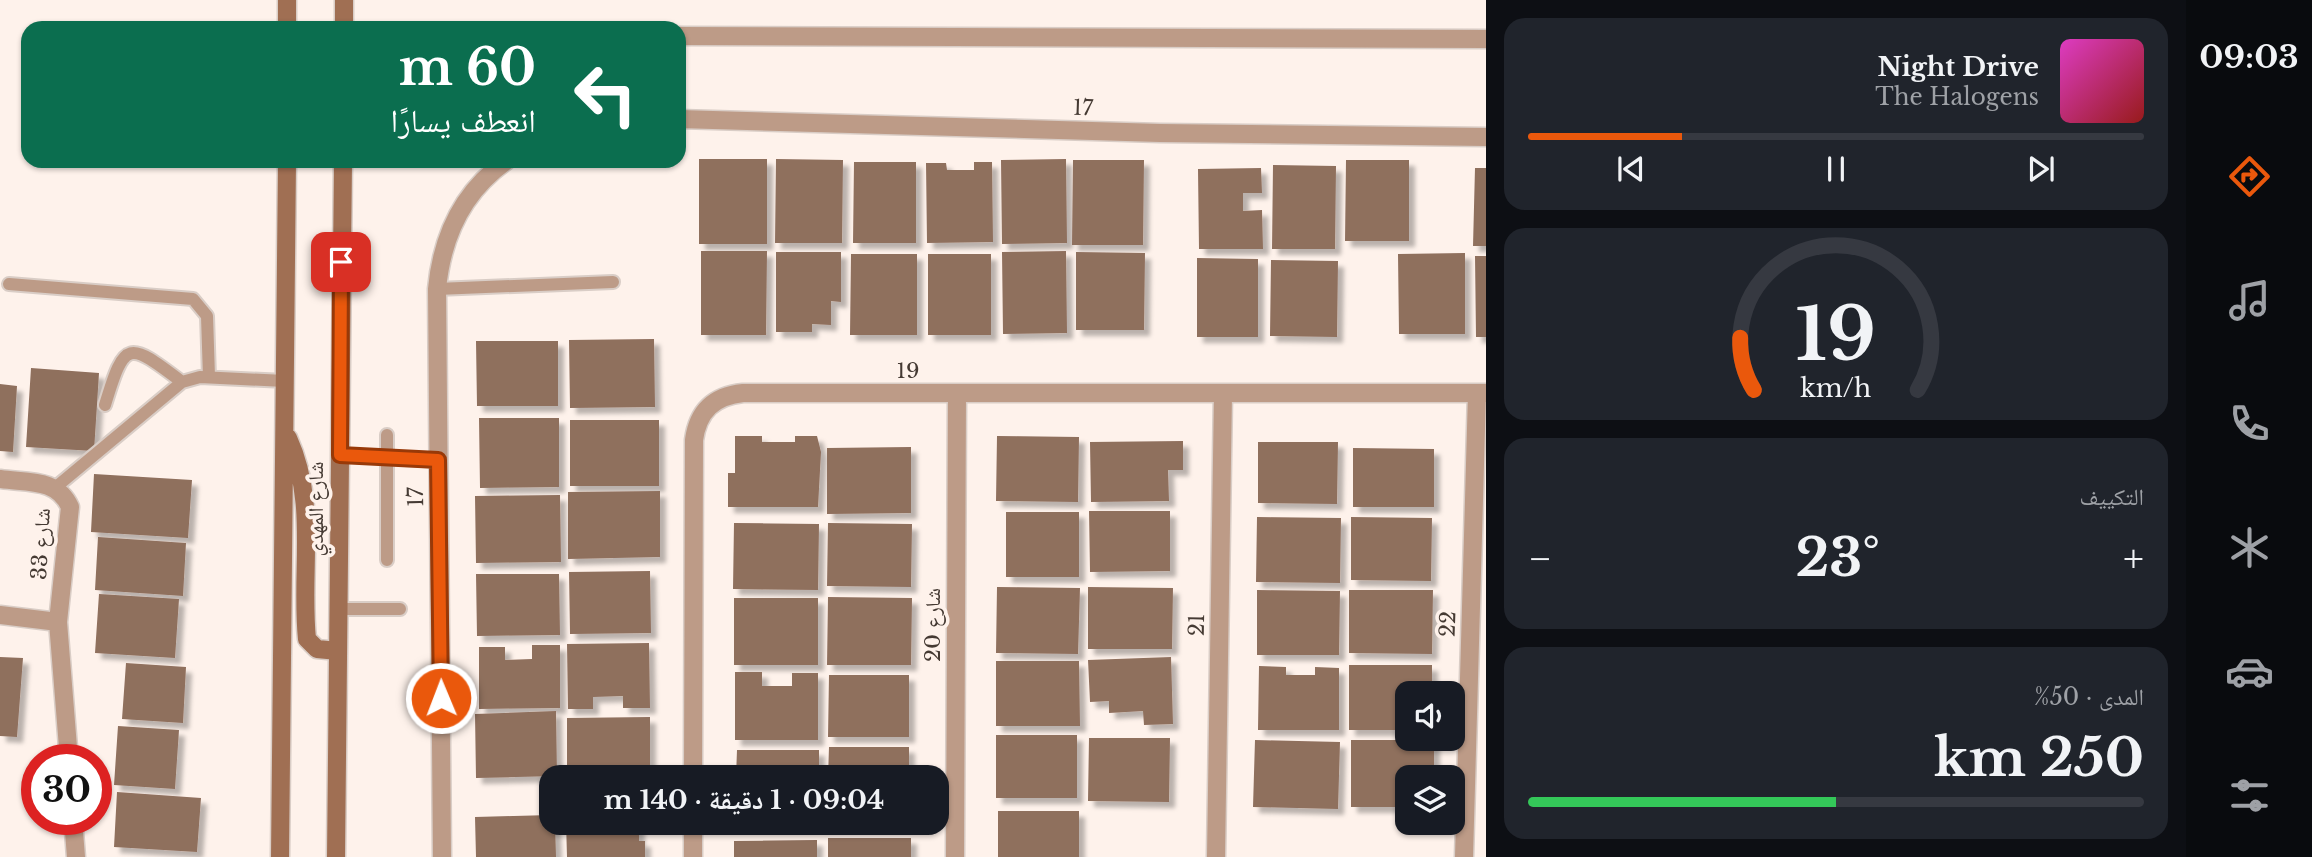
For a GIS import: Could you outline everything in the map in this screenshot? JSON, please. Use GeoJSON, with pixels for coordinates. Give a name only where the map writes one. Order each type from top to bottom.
{"type":"FeatureCollection","features":[{"type":"Feature","properties":{"kind":"main road"},"geometry":{"type":"LineString","coordinates":[[287,0],[287,21]]}},
{"type":"Feature","properties":{"kind":"main road"},"geometry":{"type":"LineString","coordinates":[[344,0],[344,21]]}},
{"type":"Feature","properties":{"kind":"main road","name":"شارع المهدي"},"geometry":{"type":"LineString","coordinates":[[280,857],[287,168]]}},
{"type":"Feature","properties":{"kind":"main road","name":"شارع المهدي"},"geometry":{"type":"LineString","coordinates":[[336,857],[343,168]]}},
{"type":"Feature","properties":{"kind":"main road"},"geometry":{"type":"LineString","coordinates":[[285,432],[299,467],[306,505],[307,639],[317,649],[338,651]]}},
{"type":"Feature","properties":{"kind":"street"},"geometry":{"type":"LineString","coordinates":[[686,36],[1486,39]]}},
{"type":"Feature","properties":{"kind":"street","name":"17"},"geometry":{"type":"LineString","coordinates":[[686,119],[1160,133],[1486,137]]}},
{"type":"Feature","properties":{"kind":"street","name":"17"},"geometry":{"type":"LineString","coordinates":[[442,857],[437,289],[447,232],[466,199],[496,168]]}},
{"type":"Feature","properties":{"kind":"street","name":"شارع 20"},"geometry":{"type":"LineString","coordinates":[[956,857],[957,393]]}},
{"type":"Feature","properties":{"kind":"street","name":"21"},"geometry":{"type":"LineString","coordinates":[[1216,857],[1223,393]]}},
{"type":"Feature","properties":{"kind":"street","name":"19"},"geometry":{"type":"LineString","coordinates":[[693,765],[694,440],[696,425],[703,412],[714,401],[735,394],[1482,393]]}},
{"type":"Feature","properties":{"kind":"street","name":"22"},"geometry":{"type":"LineString","coordinates":[[1464,857],[1482,393]]}},
{"type":"Feature","properties":{"kind":"street","name":"شارع 33"},"geometry":{"type":"LineString","coordinates":[[0,479],[57,487],[70,508],[58,622],[68,744]]}},
{"type":"Feature","properties":{"kind":"street"},"geometry":{"type":"LineString","coordinates":[[0,615],[58,622]]}},
{"type":"Feature","properties":{"kind":"street"},"geometry":{"type":"LineString","coordinates":[[74,835],[76,857]]}},
{"type":"Feature","properties":{"kind":"street"},"geometry":{"type":"LineString","coordinates":[[693,835],[693,857]]}},
{"type":"Feature","properties":{"kind":"lane"},"geometry":{"type":"LineString","coordinates":[[437,289],[613,282]]}},
{"type":"Feature","properties":{"kind":"lane"},"geometry":{"type":"LineString","coordinates":[[9,284],[192,299],[207,316],[209,377]]}},
{"type":"Feature","properties":{"kind":"lane"},"geometry":{"type":"LineString","coordinates":[[105,405],[116,368],[121,358],[129,352],[140,352],[149,357],[181,382]]}},
{"type":"Feature","properties":{"kind":"lane"},"geometry":{"type":"LineString","coordinates":[[57,487],[181,382],[209,377],[285,381]]}},
{"type":"Feature","properties":{"kind":"lane"},"geometry":{"type":"LineString","coordinates":[[387,435],[387,559]]}},
{"type":"Feature","properties":{"kind":"lane"},"geometry":{"type":"LineString","coordinates":[[340,455],[438,460]]}},
{"type":"Feature","properties":{"kind":"lane"},"geometry":{"type":"LineString","coordinates":[[338,609],[400,609]]}},
{"type":"Feature","properties":{"kind":"building"},"geometry":{"type":"Polygon","coordinates":[[[699,159],[767,159],[767,244],[699,244],[699,159]]]}},
{"type":"Feature","properties":{"kind":"building"},"geometry":{"type":"Polygon","coordinates":[[[776,159],[843,160],[842,243],[775,243],[776,159]]]}},
{"type":"Feature","properties":{"kind":"building"},"geometry":{"type":"Polygon","coordinates":[[[1066,159],[1067,243],[1002,244],[1001,160],[1066,159]]]}},
{"type":"Feature","properties":{"kind":"building"},"geometry":{"type":"Polygon","coordinates":[[[1073,160],[1144,160],[1143,245],[1072,245],[1073,160]]]}},
{"type":"Feature","properties":{"kind":"building"},"geometry":{"type":"Polygon","coordinates":[[[1346,160],[1409,160],[1409,241],[1345,241],[1346,160]]]}},
{"type":"Feature","properties":{"kind":"building"},"geometry":{"type":"Polygon","coordinates":[[[854,162],[916,162],[916,243],[853,243],[854,162]]]}},
{"type":"Feature","properties":{"kind":"building"},"geometry":{"type":"Polygon","coordinates":[[[974,162],[992,162],[993,242],[927,243],[926,163],[946,163],[947,170],[974,170],[974,162]]]}},
{"type":"Feature","properties":{"kind":"building"},"geometry":{"type":"Polygon","coordinates":[[[1273,165],[1336,166],[1335,249],[1272,249],[1273,165]]]}},
{"type":"Feature","properties":{"kind":"building"},"geometry":{"type":"Polygon","coordinates":[[[1261,168],[1262,193],[1243,193],[1243,211],[1262,210],[1263,249],[1199,249],[1198,169],[1261,168]]]}},
{"type":"Feature","properties":{"kind":"building"},"geometry":{"type":"Polygon","coordinates":[[[1475,168],[1486,168],[1486,246],[1473,246],[1475,168]]]}},
{"type":"Feature","properties":{"kind":"building"},"geometry":{"type":"Polygon","coordinates":[[[701,251],[767,251],[766,335],[701,335],[701,251]]]}},
{"type":"Feature","properties":{"kind":"building"},"geometry":{"type":"Polygon","coordinates":[[[1066,251],[1067,333],[1003,334],[1002,252],[1066,251]]]}},
{"type":"Feature","properties":{"kind":"building"},"geometry":{"type":"Polygon","coordinates":[[[776,252],[841,252],[841,302],[831,301],[831,325],[812,324],[812,332],[776,332],[776,252]]]}},
{"type":"Feature","properties":{"kind":"building"},"geometry":{"type":"Polygon","coordinates":[[[1076,252],[1145,253],[1144,330],[1076,330],[1076,252]]]}},
{"type":"Feature","properties":{"kind":"building"},"geometry":{"type":"Polygon","coordinates":[[[1465,253],[1465,334],[1399,334],[1398,254],[1465,253]]]}},
{"type":"Feature","properties":{"kind":"building"},"geometry":{"type":"Polygon","coordinates":[[[851,254],[917,254],[917,335],[850,335],[851,254]]]}},
{"type":"Feature","properties":{"kind":"building"},"geometry":{"type":"Polygon","coordinates":[[[928,254],[991,254],[991,335],[928,335],[928,254]]]}},
{"type":"Feature","properties":{"kind":"building"},"geometry":{"type":"Polygon","coordinates":[[[1475,256],[1486,256],[1486,337],[1476,337],[1475,256]]]}},
{"type":"Feature","properties":{"kind":"building"},"geometry":{"type":"Polygon","coordinates":[[[1197,258],[1258,259],[1258,337],[1197,337],[1197,258]]]}},
{"type":"Feature","properties":{"kind":"building"},"geometry":{"type":"Polygon","coordinates":[[[1271,260],[1338,261],[1337,337],[1270,336],[1271,260]]]}},
{"type":"Feature","properties":{"kind":"building"},"geometry":{"type":"Polygon","coordinates":[[[654,339],[655,407],[570,408],[569,340],[654,339]]]}},
{"type":"Feature","properties":{"kind":"building"},"geometry":{"type":"Polygon","coordinates":[[[476,341],[558,341],[558,406],[477,406],[476,341]]]}},
{"type":"Feature","properties":{"kind":"building"},"geometry":{"type":"Polygon","coordinates":[[[31,368],[99,373],[94,451],[26,447],[31,368]]]}},
{"type":"Feature","properties":{"kind":"building"},"geometry":{"type":"Polygon","coordinates":[[[0,384],[17,386],[13,452],[0,451],[0,384]]]}},
{"type":"Feature","properties":{"kind":"building"},"geometry":{"type":"Polygon","coordinates":[[[479,418],[559,418],[559,487],[480,488],[479,418]]]}},
{"type":"Feature","properties":{"kind":"building"},"geometry":{"type":"Polygon","coordinates":[[[570,420],[659,420],[659,486],[570,486],[570,420]]]}},
{"type":"Feature","properties":{"kind":"building"},"geometry":{"type":"Polygon","coordinates":[[[735,436],[762,436],[762,442],[795,442],[795,436],[817,436],[821,452],[818,507],[728,507],[728,473],[735,473],[735,436]]]}},
{"type":"Feature","properties":{"kind":"building"},"geometry":{"type":"Polygon","coordinates":[[[997,436],[1079,437],[1078,502],[996,501],[997,436]]]}},
{"type":"Feature","properties":{"kind":"building"},"geometry":{"type":"Polygon","coordinates":[[[1183,441],[1183,470],[1168,470],[1169,501],[1091,502],[1090,442],[1183,441]]]}},
{"type":"Feature","properties":{"kind":"building"},"geometry":{"type":"Polygon","coordinates":[[[1258,442],[1338,442],[1337,504],[1258,503],[1258,442]]]}},
{"type":"Feature","properties":{"kind":"building"},"geometry":{"type":"Polygon","coordinates":[[[911,447],[911,513],[827,514],[827,448],[911,447]]]}},
{"type":"Feature","properties":{"kind":"building"},"geometry":{"type":"Polygon","coordinates":[[[1353,448],[1434,449],[1434,507],[1353,507],[1353,448]]]}},
{"type":"Feature","properties":{"kind":"building"},"geometry":{"type":"Polygon","coordinates":[[[94,474],[192,480],[188,538],[91,532],[94,474]]]}},
{"type":"Feature","properties":{"kind":"building"},"geometry":{"type":"Polygon","coordinates":[[[660,491],[660,557],[568,559],[568,492],[660,491]]]}},
{"type":"Feature","properties":{"kind":"building"},"geometry":{"type":"Polygon","coordinates":[[[560,495],[561,562],[476,563],[475,496],[560,495]]]}},
{"type":"Feature","properties":{"kind":"building"},"geometry":{"type":"Polygon","coordinates":[[[1089,511],[1170,511],[1170,571],[1090,572],[1089,511]]]}},
{"type":"Feature","properties":{"kind":"building"},"geometry":{"type":"Polygon","coordinates":[[[1006,512],[1079,512],[1079,577],[1006,577],[1006,512]]]}},
{"type":"Feature","properties":{"kind":"building"},"geometry":{"type":"Polygon","coordinates":[[[1257,517],[1341,518],[1340,583],[1256,582],[1257,517]]]}},
{"type":"Feature","properties":{"kind":"building"},"geometry":{"type":"Polygon","coordinates":[[[1351,517],[1432,518],[1431,581],[1351,580],[1351,517]]]}},
{"type":"Feature","properties":{"kind":"building"},"geometry":{"type":"Polygon","coordinates":[[[734,523],[819,524],[818,590],[733,589],[734,523]]]}},
{"type":"Feature","properties":{"kind":"building"},"geometry":{"type":"Polygon","coordinates":[[[828,523],[912,524],[911,587],[827,586],[828,523]]]}},
{"type":"Feature","properties":{"kind":"building"},"geometry":{"type":"Polygon","coordinates":[[[98,537],[186,543],[183,596],[95,590],[98,537]]]}},
{"type":"Feature","properties":{"kind":"building"},"geometry":{"type":"Polygon","coordinates":[[[650,571],[651,633],[570,634],[569,572],[650,571]]]}},
{"type":"Feature","properties":{"kind":"building"},"geometry":{"type":"Polygon","coordinates":[[[476,574],[559,574],[560,635],[477,636],[476,574]]]}},
{"type":"Feature","properties":{"kind":"building"},"geometry":{"type":"Polygon","coordinates":[[[997,587],[1080,588],[1078,654],[996,653],[997,587]]]}},
{"type":"Feature","properties":{"kind":"building"},"geometry":{"type":"Polygon","coordinates":[[[1088,587],[1173,588],[1172,649],[1088,649],[1088,587]]]}},
{"type":"Feature","properties":{"kind":"building"},"geometry":{"type":"Polygon","coordinates":[[[1257,590],[1340,591],[1339,655],[1257,655],[1257,590]]]}},
{"type":"Feature","properties":{"kind":"building"},"geometry":{"type":"Polygon","coordinates":[[[1349,590],[1433,590],[1432,654],[1349,653],[1349,590]]]}},
{"type":"Feature","properties":{"kind":"building"},"geometry":{"type":"Polygon","coordinates":[[[99,594],[179,599],[175,658],[95,653],[99,594]]]}},
{"type":"Feature","properties":{"kind":"building"},"geometry":{"type":"Polygon","coordinates":[[[828,597],[912,598],[911,665],[827,665],[828,597]]]}},
{"type":"Feature","properties":{"kind":"building"},"geometry":{"type":"Polygon","coordinates":[[[734,598],[818,598],[818,665],[734,665],[734,598]]]}},
{"type":"Feature","properties":{"kind":"building"},"geometry":{"type":"Polygon","coordinates":[[[649,643],[650,708],[623,708],[623,696],[593,697],[593,709],[568,709],[567,644],[649,643]]]}},
{"type":"Feature","properties":{"kind":"building"},"geometry":{"type":"Polygon","coordinates":[[[532,645],[560,645],[560,708],[479,709],[479,647],[505,647],[505,660],[532,659],[532,645]]]}},
{"type":"Feature","properties":{"kind":"building"},"geometry":{"type":"Polygon","coordinates":[[[0,657],[23,658],[17,737],[0,736],[0,657]]]}},
{"type":"Feature","properties":{"kind":"building"},"geometry":{"type":"Polygon","coordinates":[[[1171,657],[1173,724],[1144,725],[1143,711],[1109,713],[1109,701],[1090,702],[1088,660],[1171,657]]]}},
{"type":"Feature","properties":{"kind":"building"},"geometry":{"type":"Polygon","coordinates":[[[996,661],[1079,661],[1080,726],[996,726],[996,661]]]}},
{"type":"Feature","properties":{"kind":"building"},"geometry":{"type":"Polygon","coordinates":[[[126,663],[186,667],[183,723],[122,719],[126,663]]]}},
{"type":"Feature","properties":{"kind":"building"},"geometry":{"type":"Polygon","coordinates":[[[1349,665],[1432,665],[1432,681],[1395,681],[1395,730],[1349,730],[1349,665]]]}},
{"type":"Feature","properties":{"kind":"building"},"geometry":{"type":"Polygon","coordinates":[[[1259,666],[1286,667],[1286,675],[1315,675],[1315,667],[1339,668],[1339,730],[1258,730],[1259,666]]]}},
{"type":"Feature","properties":{"kind":"building"},"geometry":{"type":"Polygon","coordinates":[[[735,672],[762,672],[762,686],[792,686],[792,673],[818,673],[818,740],[735,740],[735,672]]]}},
{"type":"Feature","properties":{"kind":"building"},"geometry":{"type":"Polygon","coordinates":[[[829,675],[909,675],[909,737],[828,737],[829,675]]]}},
{"type":"Feature","properties":{"kind":"building"},"geometry":{"type":"Polygon","coordinates":[[[556,711],[557,765],[539,765],[539,776],[476,778],[475,714],[556,711]]]}},
{"type":"Feature","properties":{"kind":"building"},"geometry":{"type":"Polygon","coordinates":[[[650,717],[650,765],[567,765],[567,718],[650,717]]]}},
{"type":"Feature","properties":{"kind":"building"},"geometry":{"type":"Polygon","coordinates":[[[118,726],[179,730],[175,789],[114,785],[118,726]]]}},
{"type":"Feature","properties":{"kind":"building"},"geometry":{"type":"Polygon","coordinates":[[[996,735],[1077,735],[1077,798],[996,798],[996,735]]]}},
{"type":"Feature","properties":{"kind":"building"},"geometry":{"type":"Polygon","coordinates":[[[1089,738],[1170,738],[1169,802],[1088,801],[1089,738]]]}},
{"type":"Feature","properties":{"kind":"building"},"geometry":{"type":"Polygon","coordinates":[[[1255,740],[1340,742],[1338,809],[1253,807],[1255,740]]]}},
{"type":"Feature","properties":{"kind":"building"},"geometry":{"type":"Polygon","coordinates":[[[1351,740],[1395,740],[1395,751],[1434,751],[1434,765],[1395,765],[1395,807],[1351,807],[1351,740]]]}},
{"type":"Feature","properties":{"kind":"building"},"geometry":{"type":"Polygon","coordinates":[[[829,747],[909,747],[909,765],[828,765],[829,747]]]}},
{"type":"Feature","properties":{"kind":"building"},"geometry":{"type":"Polygon","coordinates":[[[737,750],[819,750],[819,765],[736,765],[737,750]]]}},
{"type":"Feature","properties":{"kind":"building"},"geometry":{"type":"Polygon","coordinates":[[[117,792],[201,798],[197,852],[114,847],[117,792]]]}},
{"type":"Feature","properties":{"kind":"building"},"geometry":{"type":"Polygon","coordinates":[[[998,811],[1079,811],[1079,857],[998,857],[998,811]]]}},
{"type":"Feature","properties":{"kind":"building"},"geometry":{"type":"Polygon","coordinates":[[[539,815],[539,835],[555,835],[556,857],[476,857],[475,817],[539,815]]]}},
{"type":"Feature","properties":{"kind":"building"},"geometry":{"type":"Polygon","coordinates":[[[566,835],[639,835],[639,841],[645,841],[645,857],[567,857],[566,835]]]}},
{"type":"Feature","properties":{"kind":"building"},"geometry":{"type":"Polygon","coordinates":[[[828,838],[911,838],[911,857],[828,857],[828,838]]]}},
{"type":"Feature","properties":{"kind":"building"},"geometry":{"type":"Polygon","coordinates":[[[817,840],[817,857],[734,857],[734,841],[817,840]]]}},
{"type":"Feature","properties":{"kind":"route"},"geometry":{"type":"LineString","coordinates":[[341,262],[340,455],[438,460],[441,698]]}}]}
